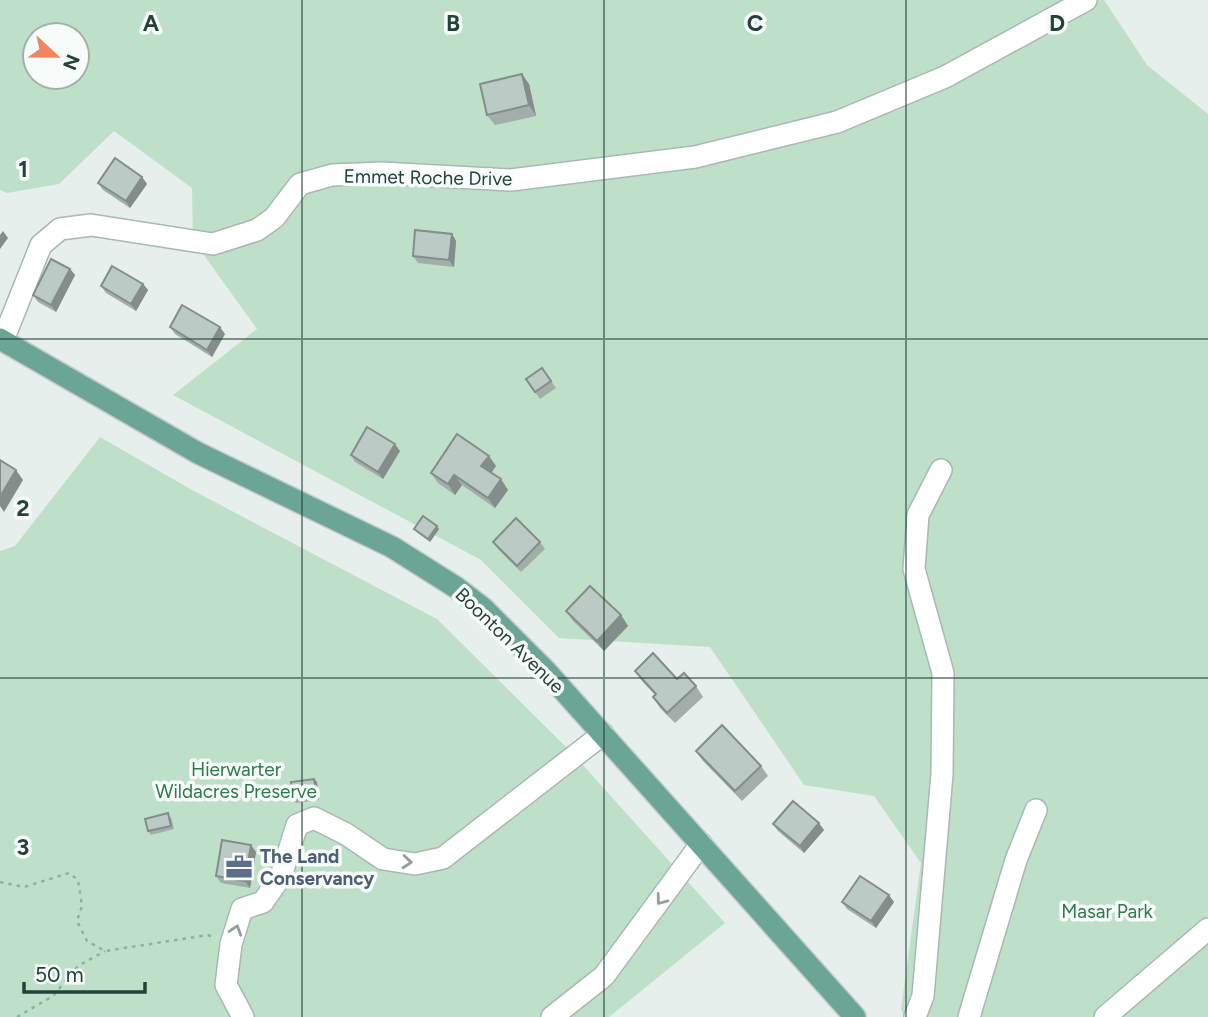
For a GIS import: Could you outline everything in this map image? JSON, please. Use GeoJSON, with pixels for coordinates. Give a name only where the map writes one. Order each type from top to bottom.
{"type":"FeatureCollection","features":[{"type":"Feature","properties":{"kind":"main road","name":"Boonton Avenue"},"geometry":{"type":"LineString","coordinates":[[1,340],[198,453],[430,569],[482,608],[604,734],[855,1017]]}},
{"type":"Feature","properties":{"kind":"street","name":"Emmet Roche Drive"},"geometry":{"type":"LineString","coordinates":[[1,340],[41,245],[60,229],[92,225],[213,244],[257,230],[274,218],[300,184],[332,175],[382,173],[511,180],[695,157],[837,122],[945,76],[1086,0]]}},
{"type":"Feature","properties":{"kind":"street"},"geometry":{"type":"LineString","coordinates":[[915,1017],[923,996],[941,788],[943,673],[914,569],[918,514],[941,470]]}},
{"type":"Feature","properties":{"kind":"street"},"geometry":{"type":"LineString","coordinates":[[243,1017],[226,985],[231,944],[242,909],[263,902],[281,876],[297,825],[314,818],[346,834],[383,859],[415,864],[443,858],[604,734]]}},
{"type":"Feature","properties":{"kind":"street"},"geometry":{"type":"LineString","coordinates":[[969,1017],[1016,860],[1036,810]]}},
{"type":"Feature","properties":{"kind":"street"},"geometry":{"type":"LineString","coordinates":[[551,1017],[604,976],[701,844]]}},
{"type":"Feature","properties":{"kind":"street"},"geometry":{"type":"LineString","coordinates":[[1105,1017],[1208,929]]}},
{"type":"Feature","properties":{"kind":"path"},"geometry":{"type":"LineString","coordinates":[[0,882],[24,887],[69,873],[78,880],[82,906],[77,921],[87,941],[105,951]]}},
{"type":"Feature","properties":{"kind":"path"},"geometry":{"type":"LineString","coordinates":[[17,1017],[53,996],[78,966],[105,951],[208,935],[231,944]]}},
{"type":"Feature","properties":{"kind":"green space","name":"Masar Park"},"geometry":{"type":"Polygon","coordinates":[[[0,0],[1104,0],[1147,65],[1208,114],[1208,1017],[904,1017],[901,1009],[921,863],[874,796],[804,785],[710,647],[559,638],[481,560],[173,395],[257,329],[193,240],[192,188],[114,131],[59,184],[7,193],[0,190],[0,0]]]}},
{"type":"Feature","properties":{"kind":"green space","name":"Hierwarter Wildacres Preserve"},"geometry":{"type":"Polygon","coordinates":[[[100,437],[192,490],[437,619],[572,753],[725,923],[609,1017],[0,1017],[0,551],[15,546],[100,437]]]}},
{"type":"Feature","properties":{"kind":"building"},"geometry":{"type":"Polygon","coordinates":[[[522,74],[529,105],[487,115],[480,84],[522,74]]]}},
{"type":"Feature","properties":{"kind":"building"},"geometry":{"type":"Polygon","coordinates":[[[115,158],[142,177],[126,201],[98,183],[115,158]]]}},
{"type":"Feature","properties":{"kind":"building"},"geometry":{"type":"Polygon","coordinates":[[[415,230],[452,234],[449,260],[413,256],[415,230]]]}},
{"type":"Feature","properties":{"kind":"building"},"geometry":{"type":"Polygon","coordinates":[[[51,259],[70,269],[51,305],[33,295],[51,259]]]}},
{"type":"Feature","properties":{"kind":"building"},"geometry":{"type":"Polygon","coordinates":[[[112,266],[143,284],[131,304],[101,286],[112,266]]]}},
{"type":"Feature","properties":{"kind":"building"},"geometry":{"type":"Polygon","coordinates":[[[182,305],[220,327],[207,350],[170,327],[182,305]]]}},
{"type":"Feature","properties":{"kind":"building"},"geometry":{"type":"Polygon","coordinates":[[[542,368],[551,381],[535,392],[526,379],[542,368]]]}},
{"type":"Feature","properties":{"kind":"building"},"geometry":{"type":"Polygon","coordinates":[[[367,427],[395,444],[378,472],[351,455],[367,427]]]}},
{"type":"Feature","properties":{"kind":"building"},"geometry":{"type":"Polygon","coordinates":[[[457,434],[489,456],[481,466],[501,479],[488,498],[454,475],[448,484],[431,473],[457,434]]]}},
{"type":"Feature","properties":{"kind":"building"},"geometry":{"type":"Polygon","coordinates":[[[0,460],[16,470],[0,497],[0,460]]]}},
{"type":"Feature","properties":{"kind":"building"},"geometry":{"type":"Polygon","coordinates":[[[423,516],[437,526],[428,539],[414,529],[423,516]]]}},
{"type":"Feature","properties":{"kind":"building"},"geometry":{"type":"Polygon","coordinates":[[[516,518],[540,542],[517,566],[493,542],[516,518]]]}},
{"type":"Feature","properties":{"kind":"building"},"geometry":{"type":"Polygon","coordinates":[[[590,586],[621,615],[597,641],[566,611],[590,586]]]}},
{"type":"Feature","properties":{"kind":"building"},"geometry":{"type":"Polygon","coordinates":[[[653,653],[677,679],[684,673],[696,686],[667,713],[653,697],[656,694],[635,671],[653,653]]]}},
{"type":"Feature","properties":{"kind":"building"},"geometry":{"type":"Polygon","coordinates":[[[722,725],[761,766],[735,791],[696,751],[722,725]]]}},
{"type":"Feature","properties":{"kind":"building"},"geometry":{"type":"Polygon","coordinates":[[[314,779],[317,797],[293,800],[291,782],[314,779]]]}},
{"type":"Feature","properties":{"kind":"building"},"geometry":{"type":"Polygon","coordinates":[[[793,801],[819,823],[800,846],[773,824],[793,801]]]}},
{"type":"Feature","properties":{"kind":"building"},"geometry":{"type":"Polygon","coordinates":[[[168,813],[171,826],[148,831],[145,819],[168,813]]]}},
{"type":"Feature","properties":{"kind":"building","name":"The Land Conservancy"},"geometry":{"type":"Polygon","coordinates":[[[222,840],[251,845],[245,881],[216,876],[222,840]]]}},
{"type":"Feature","properties":{"kind":"building"},"geometry":{"type":"Polygon","coordinates":[[[860,876],[889,895],[871,921],[842,902],[860,876]]]}},
{"type":"Feature","properties":{"kind":"place","name":"The Land Conservancy"},"geometry":{"type":"Point","coordinates":[239,867]}}]}
